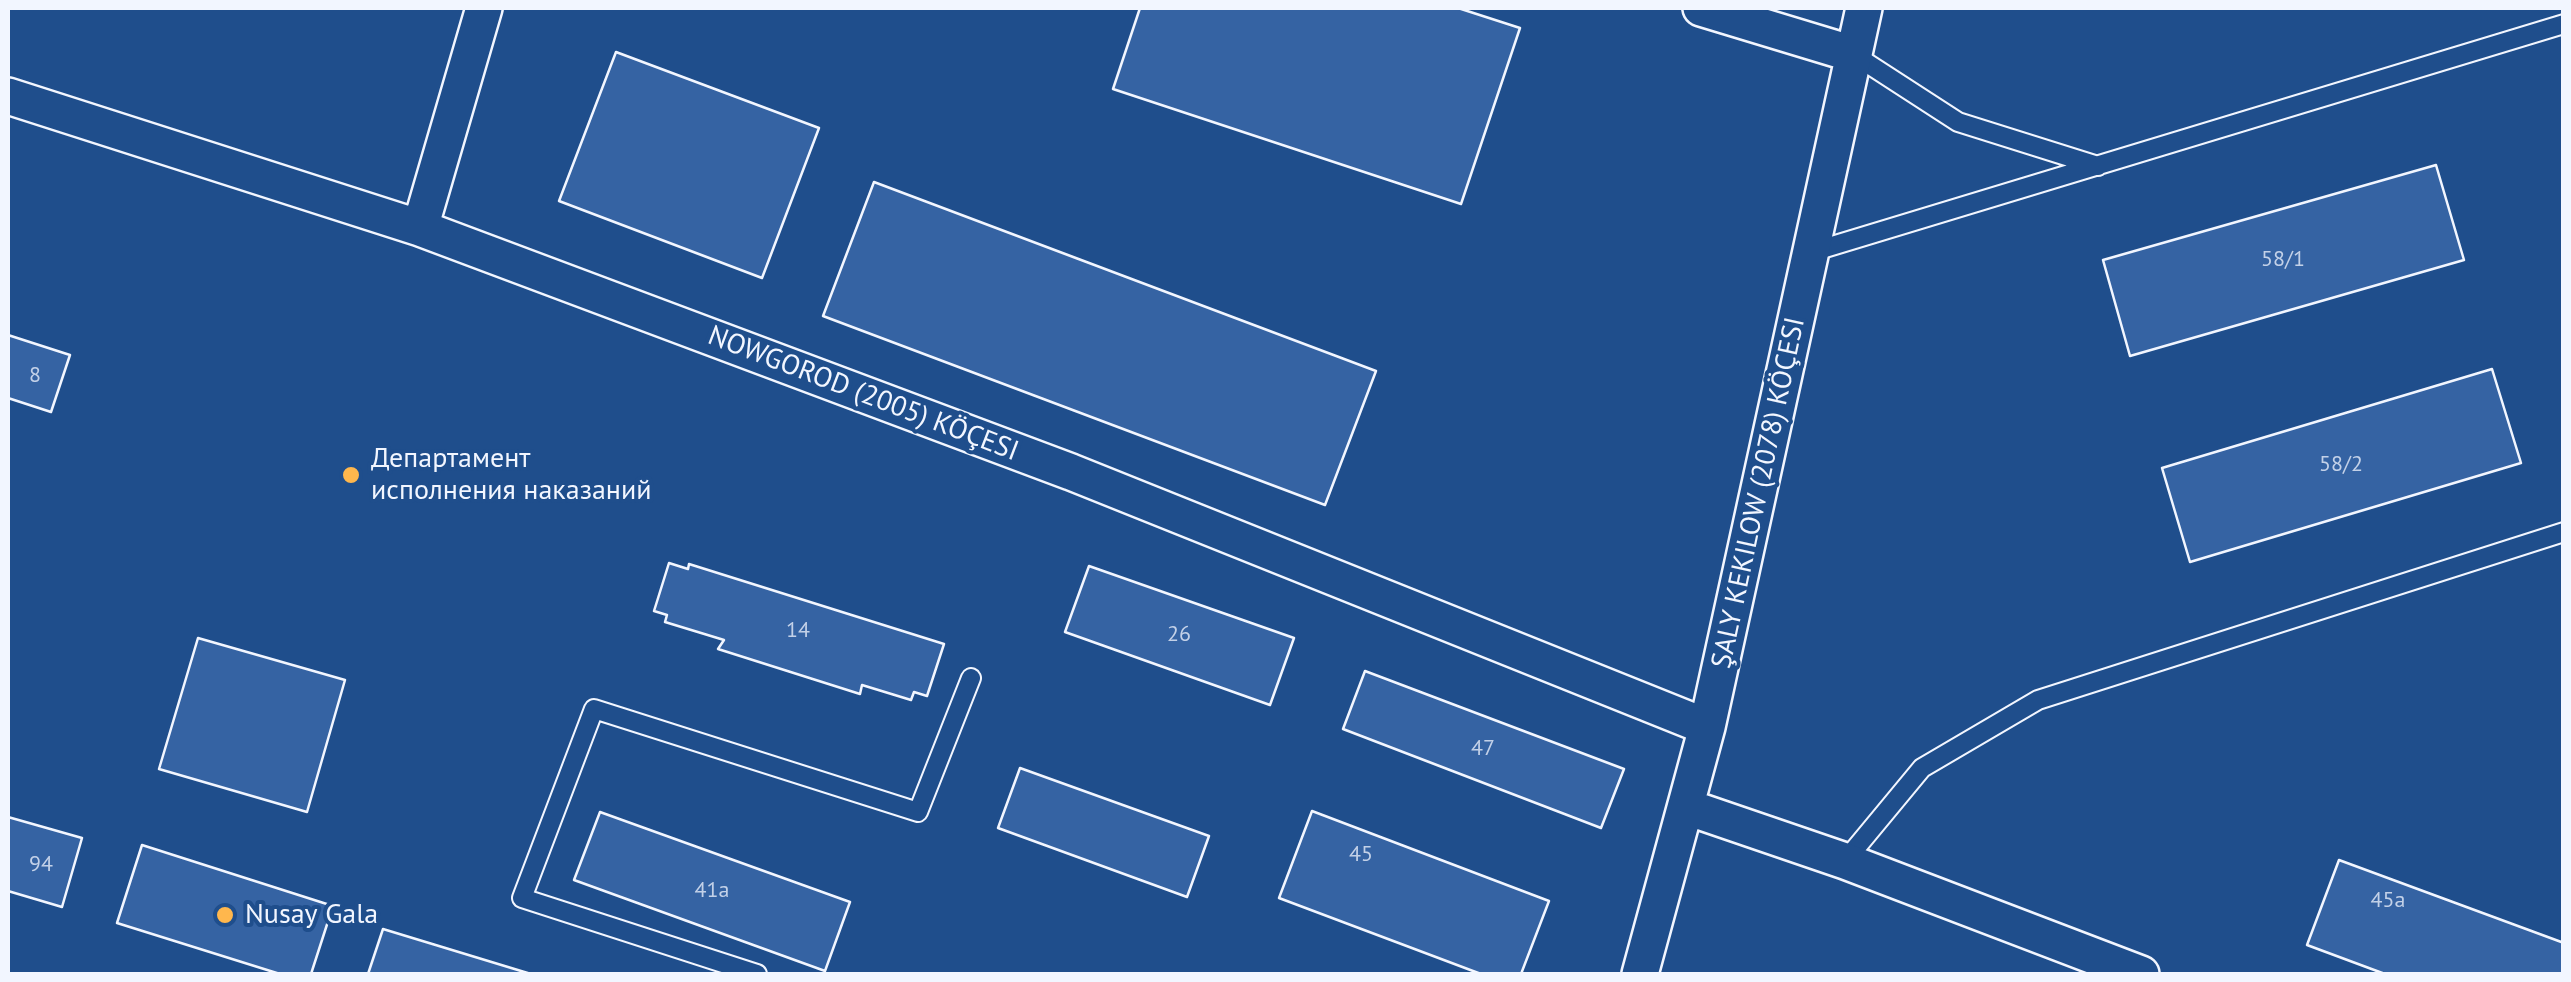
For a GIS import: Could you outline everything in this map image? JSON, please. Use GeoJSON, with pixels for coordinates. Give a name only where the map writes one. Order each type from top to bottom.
{"type":"FeatureCollection","features":[{"type":"Feature","properties":{"kind":"street"},"geometry":{"type":"LineString","coordinates":[[420,228],[484,8]]}},
{"type":"Feature","properties":{"kind":"street"},"geometry":{"type":"LineString","coordinates":[[1701,8],[1853,54]]}},
{"type":"Feature","properties":{"kind":"street","name":"ŞALY KEKILOW (2078) KÖÇESI"},"geometry":{"type":"LineString","coordinates":[[1640,974],[1707,727],[1864,8]]}},
{"type":"Feature","properties":{"kind":"street","name":"NOWGOROD (2005) KÖÇESI"},"geometry":{"type":"LineString","coordinates":[[9,99],[420,228],[1071,472],[1707,727]]}},
{"type":"Feature","properties":{"kind":"street"},"geometry":{"type":"LineString","coordinates":[[1686,807],[1845,861],[2141,974]]}},
{"type":"Feature","properties":{"kind":"lane"},"geometry":{"type":"LineString","coordinates":[[1812,252],[2564,24]]}},
{"type":"Feature","properties":{"kind":"lane"},"geometry":{"type":"LineString","coordinates":[[1853,54],[1958,122],[2099,166]]}},
{"type":"Feature","properties":{"kind":"lane"},"geometry":{"type":"LineString","coordinates":[[1845,861],[1922,768],[2038,700],[2564,532]]}},
{"type":"Feature","properties":{"kind":"lane"},"geometry":{"type":"LineString","coordinates":[[757,974],[522,898],[594,709],[918,812],[971,678]]}},
{"type":"Feature","properties":{"kind":"building"},"geometry":{"type":"Polygon","coordinates":[[[1140,8],[1458,8],[1520,28],[1461,204],[1113,89],[1140,8]]]}},
{"type":"Feature","properties":{"kind":"building"},"geometry":{"type":"Polygon","coordinates":[[[616,52],[819,128],[762,278],[559,201],[616,52]]]}},
{"type":"Feature","properties":{"kind":"building"},"geometry":{"type":"Polygon","coordinates":[[[2436,165],[2464,260],[2130,356],[2103,260],[2436,165]]]}},
{"type":"Feature","properties":{"kind":"building"},"geometry":{"type":"Polygon","coordinates":[[[874,182],[1376,371],[1325,505],[823,316],[874,182]]]}},
{"type":"Feature","properties":{"kind":"building"},"geometry":{"type":"Polygon","coordinates":[[[8,335],[70,355],[51,412],[8,398],[8,335]]]}},
{"type":"Feature","properties":{"kind":"building"},"geometry":{"type":"Polygon","coordinates":[[[2492,369],[2521,463],[2190,562],[2162,468],[2492,369]]]}},
{"type":"Feature","properties":{"kind":"building"},"geometry":{"type":"Polygon","coordinates":[[[669,563],[688,569],[689,564],[944,644],[927,696],[914,692],[911,700],[862,685],[860,694],[718,649],[724,640],[665,622],[667,615],[654,611],[669,563]]]}},
{"type":"Feature","properties":{"kind":"building"},"geometry":{"type":"Polygon","coordinates":[[[1089,566],[1294,638],[1270,705],[1065,632],[1089,566]]]}},
{"type":"Feature","properties":{"kind":"building"},"geometry":{"type":"Polygon","coordinates":[[[198,638],[345,680],[307,812],[159,769],[198,638]]]}},
{"type":"Feature","properties":{"kind":"building"},"geometry":{"type":"Polygon","coordinates":[[[1365,671],[1624,769],[1601,828],[1343,729],[1365,671]]]}},
{"type":"Feature","properties":{"kind":"building"},"geometry":{"type":"Polygon","coordinates":[[[1020,768],[1209,836],[1187,897],[998,828],[1020,768]]]}},
{"type":"Feature","properties":{"kind":"building"},"geometry":{"type":"Polygon","coordinates":[[[1312,811],[1549,901],[1521,974],[1481,974],[1279,898],[1312,811]]]}},
{"type":"Feature","properties":{"kind":"building"},"geometry":{"type":"Polygon","coordinates":[[[600,812],[850,902],[825,971],[574,880],[600,812]]]}},
{"type":"Feature","properties":{"kind":"building"},"geometry":{"type":"Polygon","coordinates":[[[8,817],[82,838],[62,907],[8,891],[8,817]]]}},
{"type":"Feature","properties":{"kind":"building","name":"Nusay Gala"},"geometry":{"type":"Polygon","coordinates":[[[142,845],[333,906],[311,974],[280,974],[117,923],[142,845]]]}},
{"type":"Feature","properties":{"kind":"building"},"geometry":{"type":"Polygon","coordinates":[[[2339,860],[2564,943],[2564,974],[2385,974],[2307,945],[2339,860]]]}},
{"type":"Feature","properties":{"kind":"building"},"geometry":{"type":"Polygon","coordinates":[[[383,929],[531,974],[368,974],[383,929]]]}},
{"type":"Feature","properties":{"kind":"place","name":"Департамент исполнения наказаний"},"geometry":{"type":"Point","coordinates":[351,475]}},
{"type":"Feature","properties":{"kind":"place","name":"Nusay Gala"},"geometry":{"type":"Point","coordinates":[225,915]}}]}
